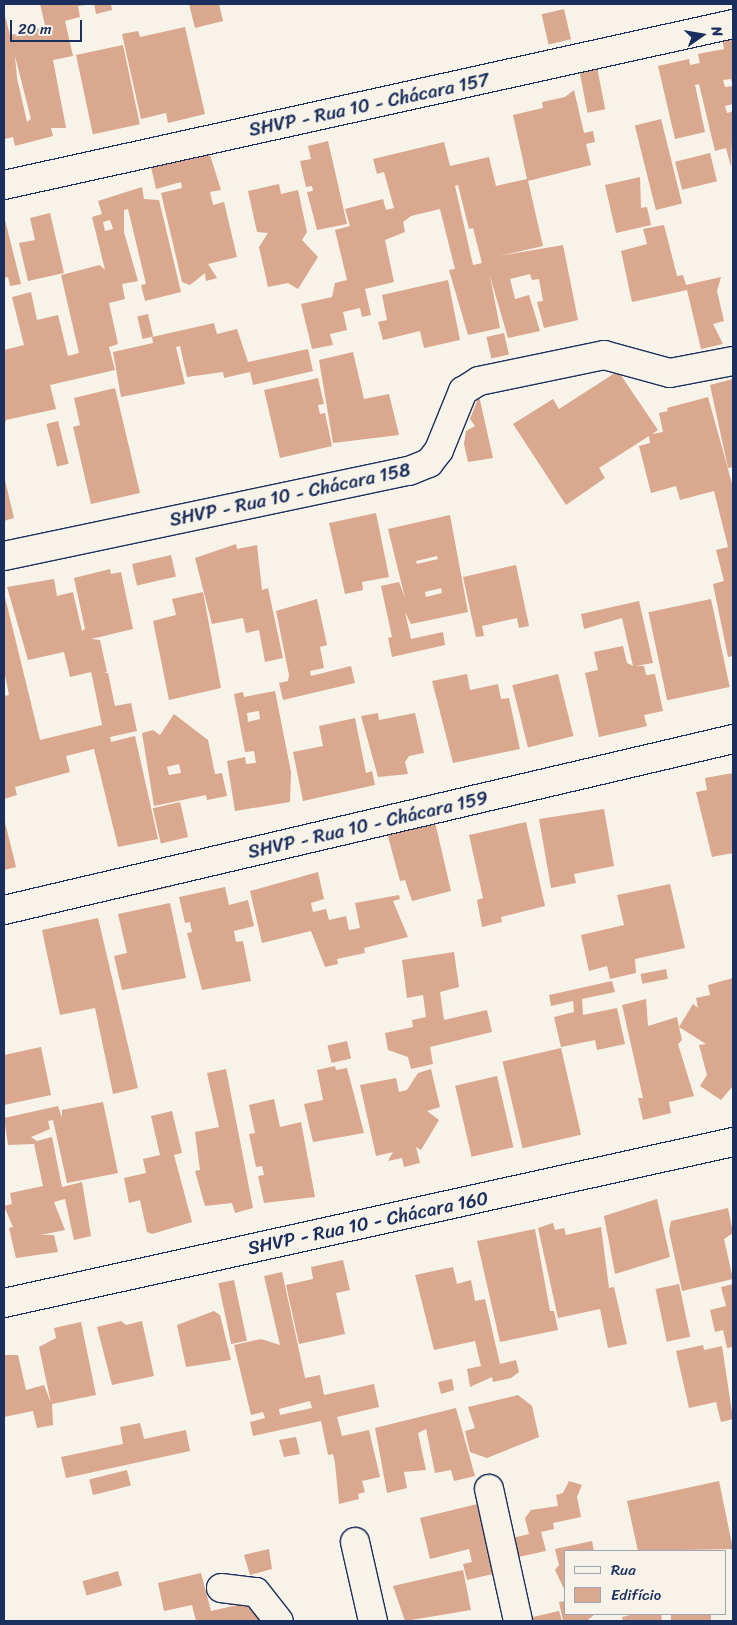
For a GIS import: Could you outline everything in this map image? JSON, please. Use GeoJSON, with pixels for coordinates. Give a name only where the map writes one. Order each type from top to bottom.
{"type":"FeatureCollection","features":[{"type":"Feature","properties":{"kind":"street","name":"SHVP - Rua 10 - Chácara 157"},"geometry":{"type":"LineString","coordinates":[[4,185],[733,24]]}},
{"type":"Feature","properties":{"kind":"street","name":"SHVP - Rua 10 - Chácara 158"},"geometry":{"type":"LineString","coordinates":[[4,556],[409,471],[429,462],[439,450],[463,391],[479,381],[604,355],[670,373],[733,361]]}},
{"type":"Feature","properties":{"kind":"street","name":"SHVP - Rua 10 - Chácara 159"},"geometry":{"type":"LineString","coordinates":[[4,910],[733,739]]}},
{"type":"Feature","properties":{"kind":"street","name":"SHVP - Rua 10 - Chácara 160"},"geometry":{"type":"LineString","coordinates":[[4,1303],[733,1142]]}},
{"type":"Feature","properties":{"kind":"street"},"geometry":{"type":"LineString","coordinates":[[490,1489],[518,1621]]}},
{"type":"Feature","properties":{"kind":"street"},"geometry":{"type":"LineString","coordinates":[[355,1542],[373,1621]]}},
{"type":"Feature","properties":{"kind":"street"},"geometry":{"type":"LineString","coordinates":[[221,1588],[256,1592],[279,1621]]}},
{"type":"Feature","properties":{"kind":"building"},"geometry":{"type":"Polygon","coordinates":[[[40,4],[87,5],[78,6],[80,17],[65,21],[73,56],[53,60],[66,128],[51,128],[53,136],[15,146],[13,137],[4,139],[4,12],[10,35],[33,31],[45,25],[40,4]],[[15,56],[17,78],[27,122],[31,119],[15,56]]]}},
{"type":"Feature","properties":{"kind":"building"},"geometry":{"type":"Polygon","coordinates":[[[94,4],[111,4],[112,10],[96,14],[94,4]]]}},
{"type":"Feature","properties":{"kind":"building"},"geometry":{"type":"Polygon","coordinates":[[[189,4],[219,4],[223,21],[195,28],[189,4]]]}},
{"type":"Feature","properties":{"kind":"building"},"geometry":{"type":"Polygon","coordinates":[[[564,9],[571,39],[549,44],[542,14],[564,9]]]}},
{"type":"Feature","properties":{"kind":"building"},"geometry":{"type":"Polygon","coordinates":[[[185,27],[205,114],[168,123],[166,113],[141,119],[122,34],[138,31],[140,37],[185,27]]]}},
{"type":"Feature","properties":{"kind":"building"},"geometry":{"type":"Polygon","coordinates":[[[733,35],[733,86],[733,104],[725,106],[727,113],[733,111],[731,167],[726,148],[715,151],[699,84],[695,85],[705,132],[675,139],[658,66],[689,59],[690,65],[700,63],[698,54],[724,49],[722,38],[733,35]],[[731,79],[723,80],[725,87],[733,86],[731,79]]]}},
{"type":"Feature","properties":{"kind":"building"},"geometry":{"type":"Polygon","coordinates":[[[123,45],[140,124],[93,134],[76,55],[123,45]]]}},
{"type":"Feature","properties":{"kind":"building"},"geometry":{"type":"Polygon","coordinates":[[[597,67],[605,109],[588,113],[579,70],[597,67]]]}},
{"type":"Feature","properties":{"kind":"building"},"geometry":{"type":"Polygon","coordinates":[[[574,90],[584,133],[593,131],[595,142],[586,144],[591,165],[528,181],[543,246],[499,256],[563,245],[578,320],[544,328],[537,302],[543,301],[539,279],[532,280],[530,274],[510,279],[515,299],[529,295],[540,331],[508,338],[490,276],[500,328],[468,335],[449,270],[455,269],[440,209],[411,216],[403,222],[405,232],[385,240],[394,282],[365,289],[371,315],[362,317],[360,308],[343,312],[347,330],[330,334],[333,345],[312,349],[301,304],[332,297],[335,283],[347,280],[335,230],[350,226],[345,209],[383,199],[386,210],[394,208],[384,172],[377,174],[373,159],[444,142],[450,166],[489,157],[496,186],[527,179],[513,115],[543,108],[542,102],[565,97],[574,90]],[[458,185],[455,186],[473,265],[482,263],[473,228],[469,229],[458,185]]]}},
{"type":"Feature","properties":{"kind":"building"},"geometry":{"type":"Polygon","coordinates":[[[661,119],[682,203],[656,210],[635,126],[661,119]]]}},
{"type":"Feature","properties":{"kind":"building"},"geometry":{"type":"Polygon","coordinates":[[[328,141],[347,224],[317,230],[307,192],[313,191],[312,186],[306,187],[300,161],[311,159],[308,146],[328,141]]]}},
{"type":"Feature","properties":{"kind":"building"},"geometry":{"type":"Polygon","coordinates":[[[710,153],[717,181],[682,190],[675,162],[710,153]]]}},
{"type":"Feature","properties":{"kind":"building"},"geometry":{"type":"Polygon","coordinates":[[[210,155],[221,190],[210,192],[213,205],[224,202],[237,257],[208,264],[217,278],[206,281],[205,273],[190,285],[182,282],[161,193],[182,188],[181,182],[156,189],[151,167],[210,155]]]}},
{"type":"Feature","properties":{"kind":"building"},"geometry":{"type":"Polygon","coordinates":[[[640,177],[641,208],[647,207],[651,225],[616,233],[605,185],[640,177]]]}},
{"type":"Feature","properties":{"kind":"building"},"geometry":{"type":"Polygon","coordinates":[[[279,184],[281,194],[298,190],[307,232],[302,240],[318,257],[298,289],[288,283],[268,287],[259,247],[268,233],[257,232],[248,191],[279,184]]]}},
{"type":"Feature","properties":{"kind":"building"},"geometry":{"type":"Polygon","coordinates":[[[142,187],[144,199],[159,200],[181,292],[145,301],[141,285],[146,284],[128,209],[124,210],[124,232],[138,281],[122,284],[125,299],[109,303],[118,344],[109,347],[115,370],[50,385],[56,409],[6,420],[4,428],[4,350],[24,345],[12,297],[31,292],[37,320],[58,315],[68,356],[79,353],[61,275],[100,265],[105,270],[92,217],[102,214],[98,201],[142,187]],[[110,220],[103,222],[105,231],[113,229],[110,220]]]}},
{"type":"Feature","properties":{"kind":"building"},"geometry":{"type":"Polygon","coordinates":[[[50,213],[64,273],[28,281],[19,243],[35,240],[30,218],[50,213]]]}},
{"type":"Feature","properties":{"kind":"building"},"geometry":{"type":"Polygon","coordinates":[[[5,220],[21,284],[10,286],[8,277],[4,278],[5,220]]]}},
{"type":"Feature","properties":{"kind":"building"},"geometry":{"type":"Polygon","coordinates":[[[664,225],[677,276],[683,275],[686,285],[721,277],[717,291],[724,321],[713,324],[723,344],[701,349],[687,290],[632,302],[621,251],[647,244],[643,229],[664,225]]]}},
{"type":"Feature","properties":{"kind":"building"},"geometry":{"type":"Polygon","coordinates":[[[448,280],[460,340],[424,348],[420,331],[383,340],[378,322],[387,320],[382,295],[448,280]]]}},
{"type":"Feature","properties":{"kind":"building"},"geometry":{"type":"Polygon","coordinates":[[[148,314],[153,336],[142,339],[137,316],[148,314]]]}},
{"type":"Feature","properties":{"kind":"building"},"geometry":{"type":"Polygon","coordinates":[[[214,323],[217,334],[237,329],[248,362],[308,349],[313,371],[253,385],[250,372],[224,378],[223,372],[187,377],[180,346],[176,347],[185,384],[121,397],[113,352],[153,343],[152,337],[214,323]]]}},
{"type":"Feature","properties":{"kind":"building"},"geometry":{"type":"Polygon","coordinates":[[[504,333],[509,354],[491,358],[486,337],[504,333]]]}},
{"type":"Feature","properties":{"kind":"building"},"geometry":{"type":"Polygon","coordinates":[[[353,352],[364,399],[389,394],[399,435],[333,443],[319,360],[353,352]]]}},
{"type":"Feature","properties":{"kind":"building"},"geometry":{"type":"Polygon","coordinates":[[[618,371],[658,430],[652,434],[663,432],[659,413],[668,411],[667,408],[708,397],[733,487],[733,656],[728,657],[713,584],[724,581],[716,550],[728,547],[714,491],[680,500],[676,486],[651,493],[639,446],[650,443],[649,436],[599,468],[605,478],[566,505],[513,424],[553,399],[559,409],[618,371]]]}},
{"type":"Feature","properties":{"kind":"building"},"geometry":{"type":"Polygon","coordinates":[[[318,378],[324,404],[318,405],[320,414],[325,413],[332,446],[280,458],[264,390],[318,378]]]}},
{"type":"Feature","properties":{"kind":"building"},"geometry":{"type":"Polygon","coordinates":[[[733,379],[733,467],[728,468],[710,385],[733,379]]]}},
{"type":"Feature","properties":{"kind":"building"},"geometry":{"type":"Polygon","coordinates":[[[115,388],[140,493],[91,504],[73,427],[80,425],[74,398],[115,388]]]}},
{"type":"Feature","properties":{"kind":"building"},"geometry":{"type":"Polygon","coordinates":[[[479,396],[493,458],[468,462],[464,444],[466,431],[475,426],[470,419],[479,396]]]}},
{"type":"Feature","properties":{"kind":"building"},"geometry":{"type":"Polygon","coordinates":[[[58,421],[69,464],[57,467],[46,424],[58,421]]]}},
{"type":"Feature","properties":{"kind":"building"},"geometry":{"type":"Polygon","coordinates":[[[4,476],[14,518],[4,521],[4,476]]]}},
{"type":"Feature","properties":{"kind":"building"},"geometry":{"type":"Polygon","coordinates":[[[376,513],[389,577],[362,582],[363,590],[345,594],[329,523],[376,513]]]}},
{"type":"Feature","properties":{"kind":"building"},"geometry":{"type":"Polygon","coordinates":[[[450,515],[468,612],[411,624],[405,612],[411,639],[443,632],[445,645],[392,657],[388,638],[392,637],[381,586],[399,582],[405,598],[388,529],[450,515]],[[437,556],[416,561],[417,564],[438,559],[437,556]],[[441,588],[425,592],[426,597],[442,593],[441,588]]]}},
{"type":"Feature","properties":{"kind":"building"},"geometry":{"type":"Polygon","coordinates":[[[236,544],[237,549],[257,545],[262,590],[268,588],[283,658],[265,662],[259,630],[246,633],[243,618],[212,624],[195,558],[236,544]]]}},
{"type":"Feature","properties":{"kind":"building"},"geometry":{"type":"Polygon","coordinates":[[[171,555],[176,576],[137,585],[132,564],[171,555]]]}},
{"type":"Feature","properties":{"kind":"building"},"geometry":{"type":"Polygon","coordinates":[[[516,565],[529,626],[519,628],[517,618],[482,626],[484,636],[476,637],[463,577],[516,565]]]}},
{"type":"Feature","properties":{"kind":"building"},"geometry":{"type":"Polygon","coordinates":[[[110,569],[111,574],[121,572],[133,629],[91,639],[100,640],[107,672],[104,673],[108,673],[115,706],[131,703],[137,731],[110,737],[111,742],[135,736],[158,839],[118,847],[94,749],[66,756],[70,772],[15,787],[17,795],[4,799],[4,696],[9,695],[4,670],[4,593],[40,740],[102,725],[92,676],[91,672],[70,677],[64,652],[28,660],[7,587],[54,579],[57,596],[73,592],[82,631],[85,629],[74,578],[110,569]]]}},
{"type":"Feature","properties":{"kind":"building"},"geometry":{"type":"Polygon","coordinates":[[[203,592],[221,688],[169,700],[153,621],[176,615],[172,599],[203,592]]]}},
{"type":"Feature","properties":{"kind":"building"},"geometry":{"type":"Polygon","coordinates":[[[317,599],[327,645],[320,647],[324,668],[310,671],[311,676],[351,666],[355,683],[283,700],[279,683],[288,681],[289,675],[276,611],[317,599]]]}},
{"type":"Feature","properties":{"kind":"building"},"geometry":{"type":"Polygon","coordinates":[[[711,599],[730,687],[667,700],[648,612],[711,599]]]}},
{"type":"Feature","properties":{"kind":"building"},"geometry":{"type":"Polygon","coordinates":[[[639,601],[653,663],[636,666],[644,666],[646,675],[655,674],[663,711],[644,715],[647,726],[599,737],[585,673],[598,670],[594,652],[623,646],[627,663],[633,666],[622,618],[584,629],[581,614],[639,601]]]}},
{"type":"Feature","properties":{"kind":"building"},"geometry":{"type":"Polygon","coordinates":[[[467,674],[470,690],[498,684],[501,699],[509,698],[520,749],[453,763],[432,681],[467,674]]]}},
{"type":"Feature","properties":{"kind":"building"},"geometry":{"type":"Polygon","coordinates":[[[558,674],[573,736],[528,747],[512,685],[558,674]]]}},
{"type":"Feature","properties":{"kind":"building"},"geometry":{"type":"Polygon","coordinates":[[[275,691],[291,772],[290,802],[235,811],[227,761],[245,757],[246,764],[256,763],[254,751],[245,752],[234,694],[243,692],[244,697],[275,691]],[[259,711],[247,713],[248,722],[260,719],[259,711]]]}},
{"type":"Feature","properties":{"kind":"building"},"geometry":{"type":"Polygon","coordinates":[[[378,713],[379,720],[415,713],[424,753],[409,756],[405,762],[408,774],[378,777],[361,716],[378,713]]]}},
{"type":"Feature","properties":{"kind":"building"},"geometry":{"type":"Polygon","coordinates":[[[174,714],[208,740],[215,774],[222,773],[227,796],[207,800],[206,795],[154,806],[142,733],[153,730],[160,735],[174,714]],[[179,764],[167,767],[169,775],[181,773],[179,764]]]}},
{"type":"Feature","properties":{"kind":"building"},"geometry":{"type":"Polygon","coordinates":[[[355,718],[366,773],[372,771],[375,785],[303,801],[293,752],[323,746],[319,726],[355,718]]]}},
{"type":"Feature","properties":{"kind":"building"},"geometry":{"type":"Polygon","coordinates":[[[733,773],[733,853],[712,857],[696,792],[707,790],[705,778],[733,773]]]}},
{"type":"Feature","properties":{"kind":"building"},"geometry":{"type":"Polygon","coordinates":[[[180,802],[188,837],[161,843],[153,808],[180,802]]]}},
{"type":"Feature","properties":{"kind":"building"},"geometry":{"type":"Polygon","coordinates":[[[604,809],[614,866],[574,874],[576,883],[551,888],[539,819],[604,809]]]}},
{"type":"Feature","properties":{"kind":"building"},"geometry":{"type":"Polygon","coordinates":[[[4,818],[16,867],[4,870],[4,818]]]}},
{"type":"Feature","properties":{"kind":"building"},"geometry":{"type":"Polygon","coordinates":[[[434,818],[451,891],[412,901],[405,880],[400,881],[386,829],[434,818]]]}},
{"type":"Feature","properties":{"kind":"building"},"geometry":{"type":"Polygon","coordinates":[[[526,822],[545,906],[501,917],[502,922],[482,927],[477,900],[483,898],[469,835],[526,822]]]}},
{"type":"Feature","properties":{"kind":"building"},"geometry":{"type":"Polygon","coordinates":[[[318,872],[324,899],[311,903],[313,912],[326,909],[329,920],[346,916],[349,930],[360,928],[355,903],[399,895],[400,899],[393,901],[408,937],[364,948],[365,953],[337,959],[338,964],[325,967],[311,931],[262,943],[250,891],[318,872]]]}},
{"type":"Feature","properties":{"kind":"building"},"geometry":{"type":"Polygon","coordinates":[[[170,881],[171,887],[99,903],[98,898],[170,881]]]}},
{"type":"Feature","properties":{"kind":"building"},"geometry":{"type":"Polygon","coordinates":[[[670,884],[685,948],[635,959],[636,973],[610,979],[607,966],[589,971],[581,935],[624,925],[617,895],[670,884]]]}},
{"type":"Feature","properties":{"kind":"building"},"geometry":{"type":"Polygon","coordinates":[[[225,887],[229,905],[248,900],[254,926],[234,931],[236,942],[243,941],[251,981],[202,990],[187,933],[192,932],[190,922],[185,923],[179,897],[225,887]]]}},
{"type":"Feature","properties":{"kind":"building"},"geometry":{"type":"Polygon","coordinates":[[[170,903],[186,978],[122,990],[114,956],[127,953],[118,914],[170,903]]]}},
{"type":"Feature","properties":{"kind":"building"},"geometry":{"type":"Polygon","coordinates":[[[98,918],[138,1088],[113,1094],[95,1008],[60,1015],[42,930],[98,918]]]}},
{"type":"Feature","properties":{"kind":"building"},"geometry":{"type":"Polygon","coordinates":[[[454,952],[459,987],[440,992],[444,1020],[487,1010],[492,1032],[430,1047],[433,1064],[411,1069],[408,1057],[388,1050],[385,1033],[413,1027],[412,1020],[426,1017],[423,995],[407,998],[402,960],[454,952]]]}},
{"type":"Feature","properties":{"kind":"building"},"geometry":{"type":"Polygon","coordinates":[[[666,969],[668,979],[642,984],[640,974],[666,969]]]}},
{"type":"Feature","properties":{"kind":"building"},"geometry":{"type":"Polygon","coordinates":[[[733,978],[733,1086],[721,1100],[700,1086],[707,1075],[699,1045],[706,1044],[679,1027],[693,1004],[698,1008],[696,998],[710,995],[708,985],[733,978]]]}},
{"type":"Feature","properties":{"kind":"building"},"geometry":{"type":"Polygon","coordinates":[[[612,981],[615,992],[582,999],[583,1015],[617,1008],[625,1044],[597,1050],[595,1040],[561,1047],[554,1017],[574,1012],[573,1001],[551,1006],[549,995],[612,981]]]}},
{"type":"Feature","properties":{"kind":"building"},"geometry":{"type":"Polygon","coordinates":[[[646,999],[648,1026],[677,1017],[682,1040],[678,1044],[694,1096],[669,1102],[671,1113],[643,1120],[638,1098],[643,1098],[622,1005],[646,999]]]}},
{"type":"Feature","properties":{"kind":"building"},"geometry":{"type":"Polygon","coordinates":[[[347,1041],[351,1059],[332,1063],[328,1045],[347,1041]]]}},
{"type":"Feature","properties":{"kind":"building"},"geometry":{"type":"Polygon","coordinates":[[[41,1047],[51,1095],[4,1105],[4,1055],[41,1047]]]}},
{"type":"Feature","properties":{"kind":"building"},"geometry":{"type":"Polygon","coordinates":[[[561,1048],[581,1135],[523,1148],[503,1061],[561,1048]]]}},
{"type":"Feature","properties":{"kind":"building"},"geometry":{"type":"Polygon","coordinates":[[[335,1066],[336,1070],[347,1068],[364,1133],[313,1142],[304,1104],[323,1100],[317,1070],[335,1066]]]}},
{"type":"Feature","properties":{"kind":"building"},"geometry":{"type":"Polygon","coordinates":[[[226,1069],[253,1208],[235,1213],[232,1203],[205,1206],[195,1171],[200,1170],[195,1132],[219,1127],[207,1073],[226,1069]]]}},
{"type":"Feature","properties":{"kind":"building"},"geometry":{"type":"Polygon","coordinates":[[[431,1069],[440,1107],[427,1111],[439,1120],[421,1150],[416,1147],[420,1163],[404,1167],[402,1158],[388,1161],[393,1152],[376,1156],[360,1085],[396,1078],[399,1092],[407,1090],[418,1073],[431,1069]]]}},
{"type":"Feature","properties":{"kind":"building"},"geometry":{"type":"Polygon","coordinates":[[[497,1076],[513,1147],[472,1157],[455,1086],[497,1076]]]}},
{"type":"Feature","properties":{"kind":"building"},"geometry":{"type":"Polygon","coordinates":[[[274,1099],[280,1127],[301,1122],[315,1197],[264,1203],[258,1176],[264,1175],[262,1166],[256,1167],[249,1134],[255,1133],[249,1105],[274,1099]]]}},
{"type":"Feature","properties":{"kind":"building"},"geometry":{"type":"Polygon","coordinates":[[[103,1102],[118,1173],[67,1183],[53,1120],[48,1121],[50,1129],[31,1137],[37,1141],[52,1137],[62,1187],[82,1182],[91,1236],[74,1240],[65,1199],[54,1202],[65,1230],[41,1235],[54,1235],[58,1252],[16,1258],[9,1228],[13,1227],[4,1206],[12,1204],[10,1193],[43,1186],[34,1144],[8,1145],[4,1118],[58,1106],[62,1118],[62,1110],[103,1102]]]}},
{"type":"Feature","properties":{"kind":"building"},"geometry":{"type":"Polygon","coordinates":[[[172,1111],[182,1153],[174,1155],[192,1222],[152,1234],[147,1232],[140,1200],[129,1203],[124,1178],[146,1173],[143,1159],[160,1155],[151,1116],[172,1111]]]}},
{"type":"Feature","properties":{"kind":"building"},"geometry":{"type":"Polygon","coordinates":[[[657,1199],[670,1257],[615,1274],[604,1216],[657,1199]]]}},
{"type":"Feature","properties":{"kind":"building"},"geometry":{"type":"Polygon","coordinates":[[[728,1208],[733,1233],[724,1239],[733,1279],[682,1291],[669,1231],[671,1221],[728,1208]]]}},
{"type":"Feature","properties":{"kind":"building"},"geometry":{"type":"Polygon","coordinates":[[[553,1223],[555,1230],[564,1228],[566,1235],[601,1227],[609,1288],[614,1287],[627,1344],[608,1348],[600,1309],[558,1318],[538,1228],[553,1223]]]}},
{"type":"Feature","properties":{"kind":"building"},"geometry":{"type":"Polygon","coordinates":[[[535,1229],[550,1311],[554,1311],[558,1330],[500,1342],[477,1241],[535,1229]]]}},
{"type":"Feature","properties":{"kind":"building"},"geometry":{"type":"Polygon","coordinates":[[[343,1260],[350,1290],[336,1293],[345,1334],[299,1344],[286,1285],[313,1279],[311,1267],[343,1260]]]}},
{"type":"Feature","properties":{"kind":"building"},"geometry":{"type":"Polygon","coordinates":[[[453,1267],[457,1284],[471,1280],[475,1301],[485,1299],[500,1364],[516,1360],[519,1372],[511,1378],[493,1382],[492,1377],[470,1387],[467,1369],[481,1366],[475,1341],[434,1350],[415,1275],[453,1267]]]}},
{"type":"Feature","properties":{"kind":"building"},"geometry":{"type":"Polygon","coordinates":[[[282,1272],[305,1378],[320,1375],[324,1395],[374,1384],[379,1407],[337,1417],[342,1436],[369,1430],[380,1477],[362,1481],[365,1492],[358,1494],[359,1499],[339,1504],[335,1463],[333,1454],[328,1455],[321,1421],[253,1436],[250,1422],[265,1418],[263,1412],[251,1415],[234,1345],[261,1339],[280,1345],[264,1276],[282,1272]],[[310,1401],[279,1409],[280,1415],[312,1408],[310,1401]]]}},
{"type":"Feature","properties":{"kind":"building"},"geometry":{"type":"Polygon","coordinates":[[[234,1280],[247,1341],[231,1344],[218,1283],[234,1280]]]}},
{"type":"Feature","properties":{"kind":"building"},"geometry":{"type":"Polygon","coordinates":[[[679,1284],[690,1337],[667,1342],[656,1289],[679,1284]]]}},
{"type":"Feature","properties":{"kind":"building"},"geometry":{"type":"Polygon","coordinates":[[[733,1284],[733,1347],[727,1348],[723,1330],[715,1332],[710,1310],[726,1306],[721,1287],[733,1284]]]}},
{"type":"Feature","properties":{"kind":"building"},"geometry":{"type":"Polygon","coordinates":[[[214,1311],[220,1315],[231,1360],[186,1367],[177,1325],[214,1311]]]}},
{"type":"Feature","properties":{"kind":"building"},"geometry":{"type":"Polygon","coordinates":[[[121,1321],[126,1325],[142,1321],[154,1376],[112,1385],[97,1327],[121,1321]]]}},
{"type":"Feature","properties":{"kind":"building"},"geometry":{"type":"Polygon","coordinates":[[[81,1322],[96,1395],[52,1404],[53,1425],[37,1428],[33,1411],[4,1417],[4,1355],[18,1355],[26,1390],[44,1385],[51,1403],[39,1347],[56,1338],[54,1328],[81,1322]]]}},
{"type":"Feature","properties":{"kind":"building"},"geometry":{"type":"Polygon","coordinates":[[[703,1345],[704,1350],[722,1346],[733,1419],[721,1422],[716,1402],[689,1408],[676,1351],[703,1345]]]}},
{"type":"Feature","properties":{"kind":"building"},"geometry":{"type":"Polygon","coordinates":[[[452,1379],[454,1390],[441,1394],[438,1382],[452,1379]]]}},
{"type":"Feature","properties":{"kind":"building"},"geometry":{"type":"Polygon","coordinates":[[[518,1395],[532,1406],[539,1437],[487,1458],[470,1452],[465,1431],[475,1428],[468,1407],[518,1395]]]}},
{"type":"Feature","properties":{"kind":"building"},"geometry":{"type":"Polygon","coordinates":[[[456,1408],[475,1476],[454,1481],[451,1470],[435,1473],[426,1429],[418,1433],[426,1470],[404,1472],[407,1488],[387,1493],[375,1428],[456,1408]]]}},
{"type":"Feature","properties":{"kind":"building"},"geometry":{"type":"Polygon","coordinates":[[[140,1423],[144,1439],[186,1430],[190,1451],[66,1478],[61,1457],[123,1444],[120,1427],[140,1423]]]}},
{"type":"Feature","properties":{"kind":"building"},"geometry":{"type":"Polygon","coordinates":[[[296,1437],[300,1454],[284,1457],[279,1440],[296,1437]]]}},
{"type":"Feature","properties":{"kind":"building"},"geometry":{"type":"Polygon","coordinates":[[[127,1470],[131,1486],[93,1495],[89,1479],[127,1470]]]}},
{"type":"Feature","properties":{"kind":"building"},"geometry":{"type":"Polygon","coordinates":[[[569,1481],[582,1485],[577,1497],[581,1517],[553,1523],[554,1529],[541,1532],[546,1551],[518,1557],[521,1570],[511,1572],[504,1540],[529,1534],[525,1518],[531,1510],[558,1506],[556,1495],[563,1493],[569,1481]]]}},
{"type":"Feature","properties":{"kind":"building"},"geometry":{"type":"Polygon","coordinates":[[[719,1481],[733,1549],[638,1550],[627,1501],[719,1481]]]}},
{"type":"Feature","properties":{"kind":"building"},"geometry":{"type":"Polygon","coordinates":[[[481,1503],[497,1573],[467,1580],[463,1564],[472,1562],[469,1549],[430,1559],[420,1518],[481,1503]]]}},
{"type":"Feature","properties":{"kind":"building"},"geometry":{"type":"Polygon","coordinates":[[[592,1541],[594,1550],[564,1550],[564,1589],[555,1570],[559,1565],[555,1549],[592,1541]]]}},
{"type":"Feature","properties":{"kind":"building"},"geometry":{"type":"Polygon","coordinates":[[[269,1549],[272,1569],[250,1575],[244,1555],[269,1549]]]}},
{"type":"Feature","properties":{"kind":"building"},"geometry":{"type":"Polygon","coordinates":[[[463,1570],[471,1610],[405,1621],[393,1586],[463,1570]]]}},
{"type":"Feature","properties":{"kind":"building"},"geometry":{"type":"Polygon","coordinates":[[[118,1571],[122,1585],[87,1596],[82,1581],[118,1571]]]}},
{"type":"Feature","properties":{"kind":"building"},"geometry":{"type":"Polygon","coordinates":[[[201,1573],[211,1611],[255,1601],[266,1621],[196,1621],[192,1605],[164,1611],[158,1583],[201,1573]]]}},
{"type":"Feature","properties":{"kind":"building"},"geometry":{"type":"Polygon","coordinates":[[[564,1601],[564,1615],[594,1615],[588,1620],[563,1621],[559,1602],[564,1601]]]}},
{"type":"Feature","properties":{"kind":"building"},"geometry":{"type":"Polygon","coordinates":[[[559,1611],[562,1621],[525,1621],[524,1619],[559,1611]]]}},
{"type":"Feature","properties":{"kind":"building"},"geometry":{"type":"Polygon","coordinates":[[[631,1615],[661,1615],[662,1621],[623,1621],[622,1617],[631,1615]]]}},
{"type":"Feature","properties":{"kind":"building"},"geometry":{"type":"Polygon","coordinates":[[[671,1615],[711,1615],[711,1621],[671,1621],[671,1615]]]}}]}
